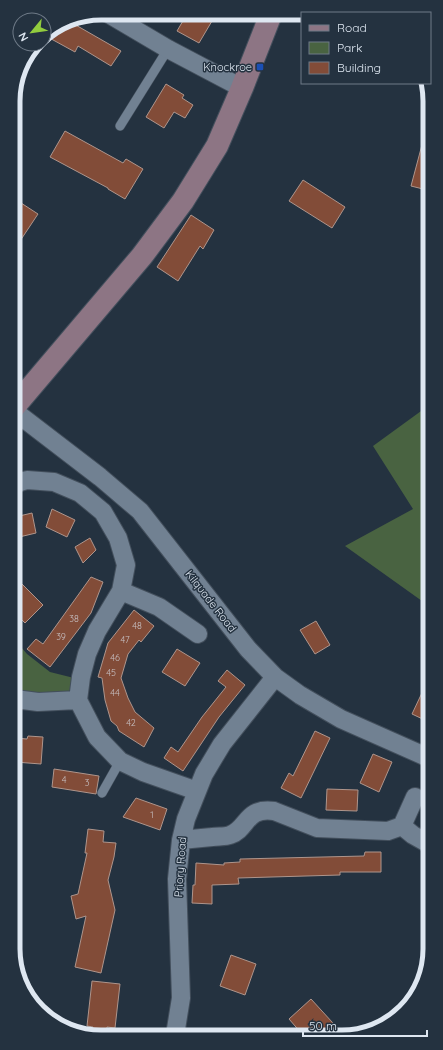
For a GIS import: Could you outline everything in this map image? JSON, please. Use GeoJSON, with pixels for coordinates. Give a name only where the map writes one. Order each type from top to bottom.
{"type":"FeatureCollection","features":[{"type":"Feature","properties":{"kind":"main road"},"geometry":{"type":"LineString","coordinates":[[20,400],[142,256],[184,201],[217,146],[269,20]]}},
{"type":"Feature","properties":{"kind":"street"},"geometry":{"type":"LineString","coordinates":[[119,20],[168,49],[242,88]]}},
{"type":"Feature","properties":{"kind":"street","name":"Kilquade Road"},"geometry":{"type":"LineString","coordinates":[[20,416],[100,477],[140,510],[248,650],[275,677],[300,695],[341,719],[423,755]]}},
{"type":"Feature","properties":{"kind":"street"},"geometry":{"type":"LineString","coordinates":[[20,482],[26,480],[54,482],[80,494],[103,512],[118,538],[126,565],[121,591],[97,631],[87,654],[81,677],[78,700],[97,737],[120,760],[143,772],[197,792]]}},
{"type":"Feature","properties":{"kind":"street"},"geometry":{"type":"LineString","coordinates":[[121,591],[158,607],[198,634]]}},
{"type":"Feature","properties":{"kind":"street","name":"Priory Road"},"geometry":{"type":"LineString","coordinates":[[176,1030],[181,998],[177,879],[181,840],[186,819],[204,774],[222,744],[275,677]]}},
{"type":"Feature","properties":{"kind":"street"},"geometry":{"type":"LineString","coordinates":[[20,700],[38,702],[78,700]]}},
{"type":"Feature","properties":{"kind":"street"},"geometry":{"type":"LineString","coordinates":[[181,840],[230,835],[238,831],[248,818],[258,812],[268,810],[317,828],[388,831],[402,826],[415,797]]}},
{"type":"Feature","properties":{"kind":"street"},"geometry":{"type":"LineString","coordinates":[[402,826],[413,835],[423,840]]}},
{"type":"Feature","properties":{"kind":"lane"},"geometry":{"type":"LineString","coordinates":[[120,126],[168,49]]}},
{"type":"Feature","properties":{"kind":"lane"},"geometry":{"type":"LineString","coordinates":[[102,792],[120,760]]}},
{"type":"Feature","properties":{"kind":"green space"},"geometry":{"type":"Polygon","coordinates":[[[423,410],[423,602],[345,546],[413,509],[373,446],[423,410]]]}},
{"type":"Feature","properties":{"kind":"green space"},"geometry":{"type":"Polygon","coordinates":[[[20,646],[27,654],[50,672],[74,678],[68,695],[20,692],[20,646]]]}},
{"type":"Feature","properties":{"kind":"building"},"geometry":{"type":"Polygon","coordinates":[[[183,20],[212,21],[199,43],[177,31],[183,20]]]}},
{"type":"Feature","properties":{"kind":"building"},"geometry":{"type":"Polygon","coordinates":[[[74,24],[121,51],[111,66],[78,46],[75,52],[52,39],[52,37],[74,24]]]}},
{"type":"Feature","properties":{"kind":"building"},"geometry":{"type":"Polygon","coordinates":[[[166,84],[184,95],[182,98],[193,105],[185,118],[174,112],[164,128],[146,117],[166,84]]]}},
{"type":"Feature","properties":{"kind":"building"},"geometry":{"type":"Polygon","coordinates":[[[65,131],[123,163],[126,159],[143,169],[125,199],[108,188],[50,157],[65,131]]]}},
{"type":"Feature","properties":{"kind":"building"},"geometry":{"type":"Polygon","coordinates":[[[423,141],[423,189],[411,186],[423,141]]]}},
{"type":"Feature","properties":{"kind":"building"},"geometry":{"type":"Polygon","coordinates":[[[303,180],[345,207],[332,228],[289,201],[303,180]]]}},
{"type":"Feature","properties":{"kind":"building"},"geometry":{"type":"Polygon","coordinates":[[[20,202],[38,214],[20,241],[20,202]]]}},
{"type":"Feature","properties":{"kind":"building"},"geometry":{"type":"Polygon","coordinates":[[[191,215],[214,230],[203,249],[200,246],[178,281],[157,267],[191,215]]]}},
{"type":"Feature","properties":{"kind":"building"},"geometry":{"type":"Polygon","coordinates":[[[52,509],[75,520],[67,537],[46,527],[52,509]]]}},
{"type":"Feature","properties":{"kind":"building"},"geometry":{"type":"Polygon","coordinates":[[[32,513],[36,533],[20,537],[20,516],[32,513]]]}},
{"type":"Feature","properties":{"kind":"building"},"geometry":{"type":"Polygon","coordinates":[[[90,538],[96,550],[83,563],[75,547],[90,538]]]}},
{"type":"Feature","properties":{"kind":"building"},"geometry":{"type":"Polygon","coordinates":[[[91,577],[103,582],[91,613],[50,667],[27,649],[36,639],[43,644],[91,577]]]}},
{"type":"Feature","properties":{"kind":"building"},"geometry":{"type":"Polygon","coordinates":[[[20,582],[43,605],[25,623],[20,618],[20,582]]]}},
{"type":"Feature","properties":{"kind":"building"},"geometry":{"type":"Polygon","coordinates":[[[134,610],[154,626],[141,642],[139,640],[128,654],[121,678],[135,712],[154,728],[144,747],[119,731],[117,726],[111,721],[105,700],[102,678],[98,677],[108,643],[134,610]]]}},
{"type":"Feature","properties":{"kind":"building"},"geometry":{"type":"Polygon","coordinates":[[[316,621],[330,645],[315,654],[300,630],[316,621]]]}},
{"type":"Feature","properties":{"kind":"building"},"geometry":{"type":"Polygon","coordinates":[[[177,649],[200,663],[185,686],[162,672],[177,649]]]}},
{"type":"Feature","properties":{"kind":"building"},"geometry":{"type":"Polygon","coordinates":[[[227,670],[245,685],[219,717],[183,771],[164,758],[171,747],[178,752],[202,717],[226,687],[218,681],[227,670]]]}},
{"type":"Feature","properties":{"kind":"building"},"geometry":{"type":"Polygon","coordinates":[[[423,691],[423,719],[412,714],[423,691]]]}},
{"type":"Feature","properties":{"kind":"building"},"geometry":{"type":"Polygon","coordinates":[[[315,731],[330,738],[301,798],[281,788],[289,773],[293,776],[315,731]]]}},
{"type":"Feature","properties":{"kind":"building"},"geometry":{"type":"Polygon","coordinates":[[[28,736],[43,737],[41,764],[20,762],[20,738],[27,739],[28,736]]]}},
{"type":"Feature","properties":{"kind":"building"},"geometry":{"type":"Polygon","coordinates":[[[373,754],[392,762],[379,792],[360,783],[373,754]]]}},
{"type":"Feature","properties":{"kind":"building"},"geometry":{"type":"Polygon","coordinates":[[[54,769],[99,776],[96,794],[52,787],[54,769]]]}},
{"type":"Feature","properties":{"kind":"building"},"geometry":{"type":"Polygon","coordinates":[[[327,789],[358,790],[357,811],[326,810],[327,789]]]}},
{"type":"Feature","properties":{"kind":"building"},"geometry":{"type":"Polygon","coordinates":[[[136,798],[167,809],[160,830],[123,817],[136,798]]]}},
{"type":"Feature","properties":{"kind":"building"},"geometry":{"type":"Polygon","coordinates":[[[88,829],[104,831],[103,842],[116,843],[108,880],[115,910],[101,973],[75,967],[86,916],[76,919],[71,896],[78,894],[87,853],[85,853],[88,829]]]}},
{"type":"Feature","properties":{"kind":"building"},"geometry":{"type":"Polygon","coordinates":[[[365,852],[381,852],[381,872],[340,872],[340,875],[238,878],[239,884],[212,885],[212,904],[192,903],[196,863],[224,865],[224,863],[240,862],[240,859],[364,856],[365,852]]]}},
{"type":"Feature","properties":{"kind":"building"},"geometry":{"type":"Polygon","coordinates":[[[231,955],[256,964],[245,995],[220,986],[231,955]]]}},
{"type":"Feature","properties":{"kind":"building"},"geometry":{"type":"Polygon","coordinates":[[[92,981],[120,984],[115,1028],[107,1027],[107,1030],[101,1030],[93,1029],[93,1027],[87,1026],[92,981]]]}},
{"type":"Feature","properties":{"kind":"building"},"geometry":{"type":"Polygon","coordinates":[[[311,999],[339,1030],[299,1030],[289,1019],[311,999]]]}},
{"type":"Feature","properties":{"kind":"place","name":"Knockroe"},"geometry":{"type":"Point","coordinates":[260,67]}}]}
